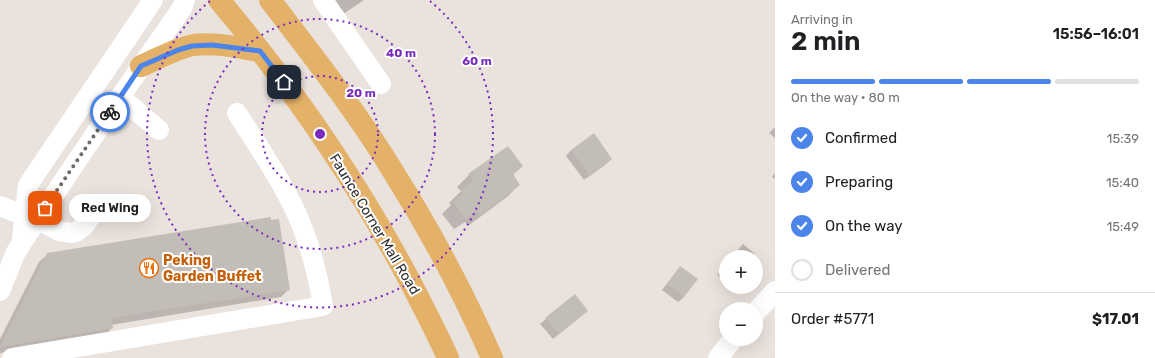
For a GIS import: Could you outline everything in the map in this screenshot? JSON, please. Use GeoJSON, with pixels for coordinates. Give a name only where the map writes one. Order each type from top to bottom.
{"type":"FeatureCollection","features":[{"type":"Feature","properties":{"kind":"main road","name":"Faunce Corner Mall Road"},"geometry":{"type":"LineString","coordinates":[[219,0],[260,51],[315,126],[372,214],[398,259],[448,358]]}},
{"type":"Feature","properties":{"kind":"main road"},"geometry":{"type":"LineString","coordinates":[[270,0],[343,96],[394,173],[463,295],[492,358]]}},
{"type":"Feature","properties":{"kind":"main road"},"geometry":{"type":"LineString","coordinates":[[141,66],[178,50],[197,45],[223,46],[260,51]]}},
{"type":"Feature","properties":{"kind":"street"},"geometry":{"type":"LineString","coordinates":[[31,218],[28,185],[152,0]]}},
{"type":"Feature","properties":{"kind":"street"},"geometry":{"type":"LineString","coordinates":[[0,291],[31,218],[120,97],[182,8],[184,0]]}},
{"type":"Feature","properties":{"kind":"street"},"geometry":{"type":"LineString","coordinates":[[323,0],[381,84]]}},
{"type":"Feature","properties":{"kind":"street"},"geometry":{"type":"LineString","coordinates":[[120,97],[159,130]]}},
{"type":"Feature","properties":{"kind":"street"},"geometry":{"type":"LineString","coordinates":[[12,358],[324,306],[314,262],[292,203],[280,181],[237,113]]}},
{"type":"Feature","properties":{"kind":"street"},"geometry":{"type":"LineString","coordinates":[[0,206],[59,231],[70,233],[76,232],[84,226],[94,212]]}},
{"type":"Feature","properties":{"kind":"street"},"geometry":{"type":"LineString","coordinates":[[763,304],[775,291]]}},
{"type":"Feature","properties":{"kind":"street"},"geometry":{"type":"LineString","coordinates":[[718,358],[727,346]]}},
{"type":"Feature","properties":{"kind":"building"},"geometry":{"type":"Polygon","coordinates":[[[594,133],[612,159],[590,176],[571,150],[594,133]]]}},
{"type":"Feature","properties":{"kind":"building"},"geometry":{"type":"Polygon","coordinates":[[[508,146],[523,166],[513,174],[520,185],[480,215],[477,211],[466,219],[453,201],[463,194],[460,190],[473,181],[468,174],[508,146]]]}},
{"type":"Feature","properties":{"kind":"building"},"geometry":{"type":"Polygon","coordinates":[[[271,217],[271,220],[279,219],[290,290],[111,318],[113,328],[0,347],[47,253],[271,217]]]}},
{"type":"Feature","properties":{"kind":"building"},"geometry":{"type":"Polygon","coordinates":[[[680,266],[698,279],[684,297],[667,284],[680,266]]]}},
{"type":"Feature","properties":{"kind":"building"},"geometry":{"type":"Polygon","coordinates":[[[575,294],[588,311],[559,334],[545,318],[575,294]]]}},
{"type":"Feature","properties":{"kind":"way so far"},"geometry":{"type":"LineString","coordinates":[[45,208],[110,112]]}},
{"type":"Feature","properties":{"kind":"place","name":"Red Wing"},"geometry":{"type":"Point","coordinates":[45,208]}},
{"type":"Feature","properties":{"kind":"place","name":"Peking Garden Buffet"},"geometry":{"type":"Point","coordinates":[149,268]}},
{"type":"Feature","properties":{"kind":"route"},"geometry":{"type":"LineString","coordinates":[[110,112],[141,66],[178,50],[192,46],[212,45],[260,51],[284,82]]}}]}
